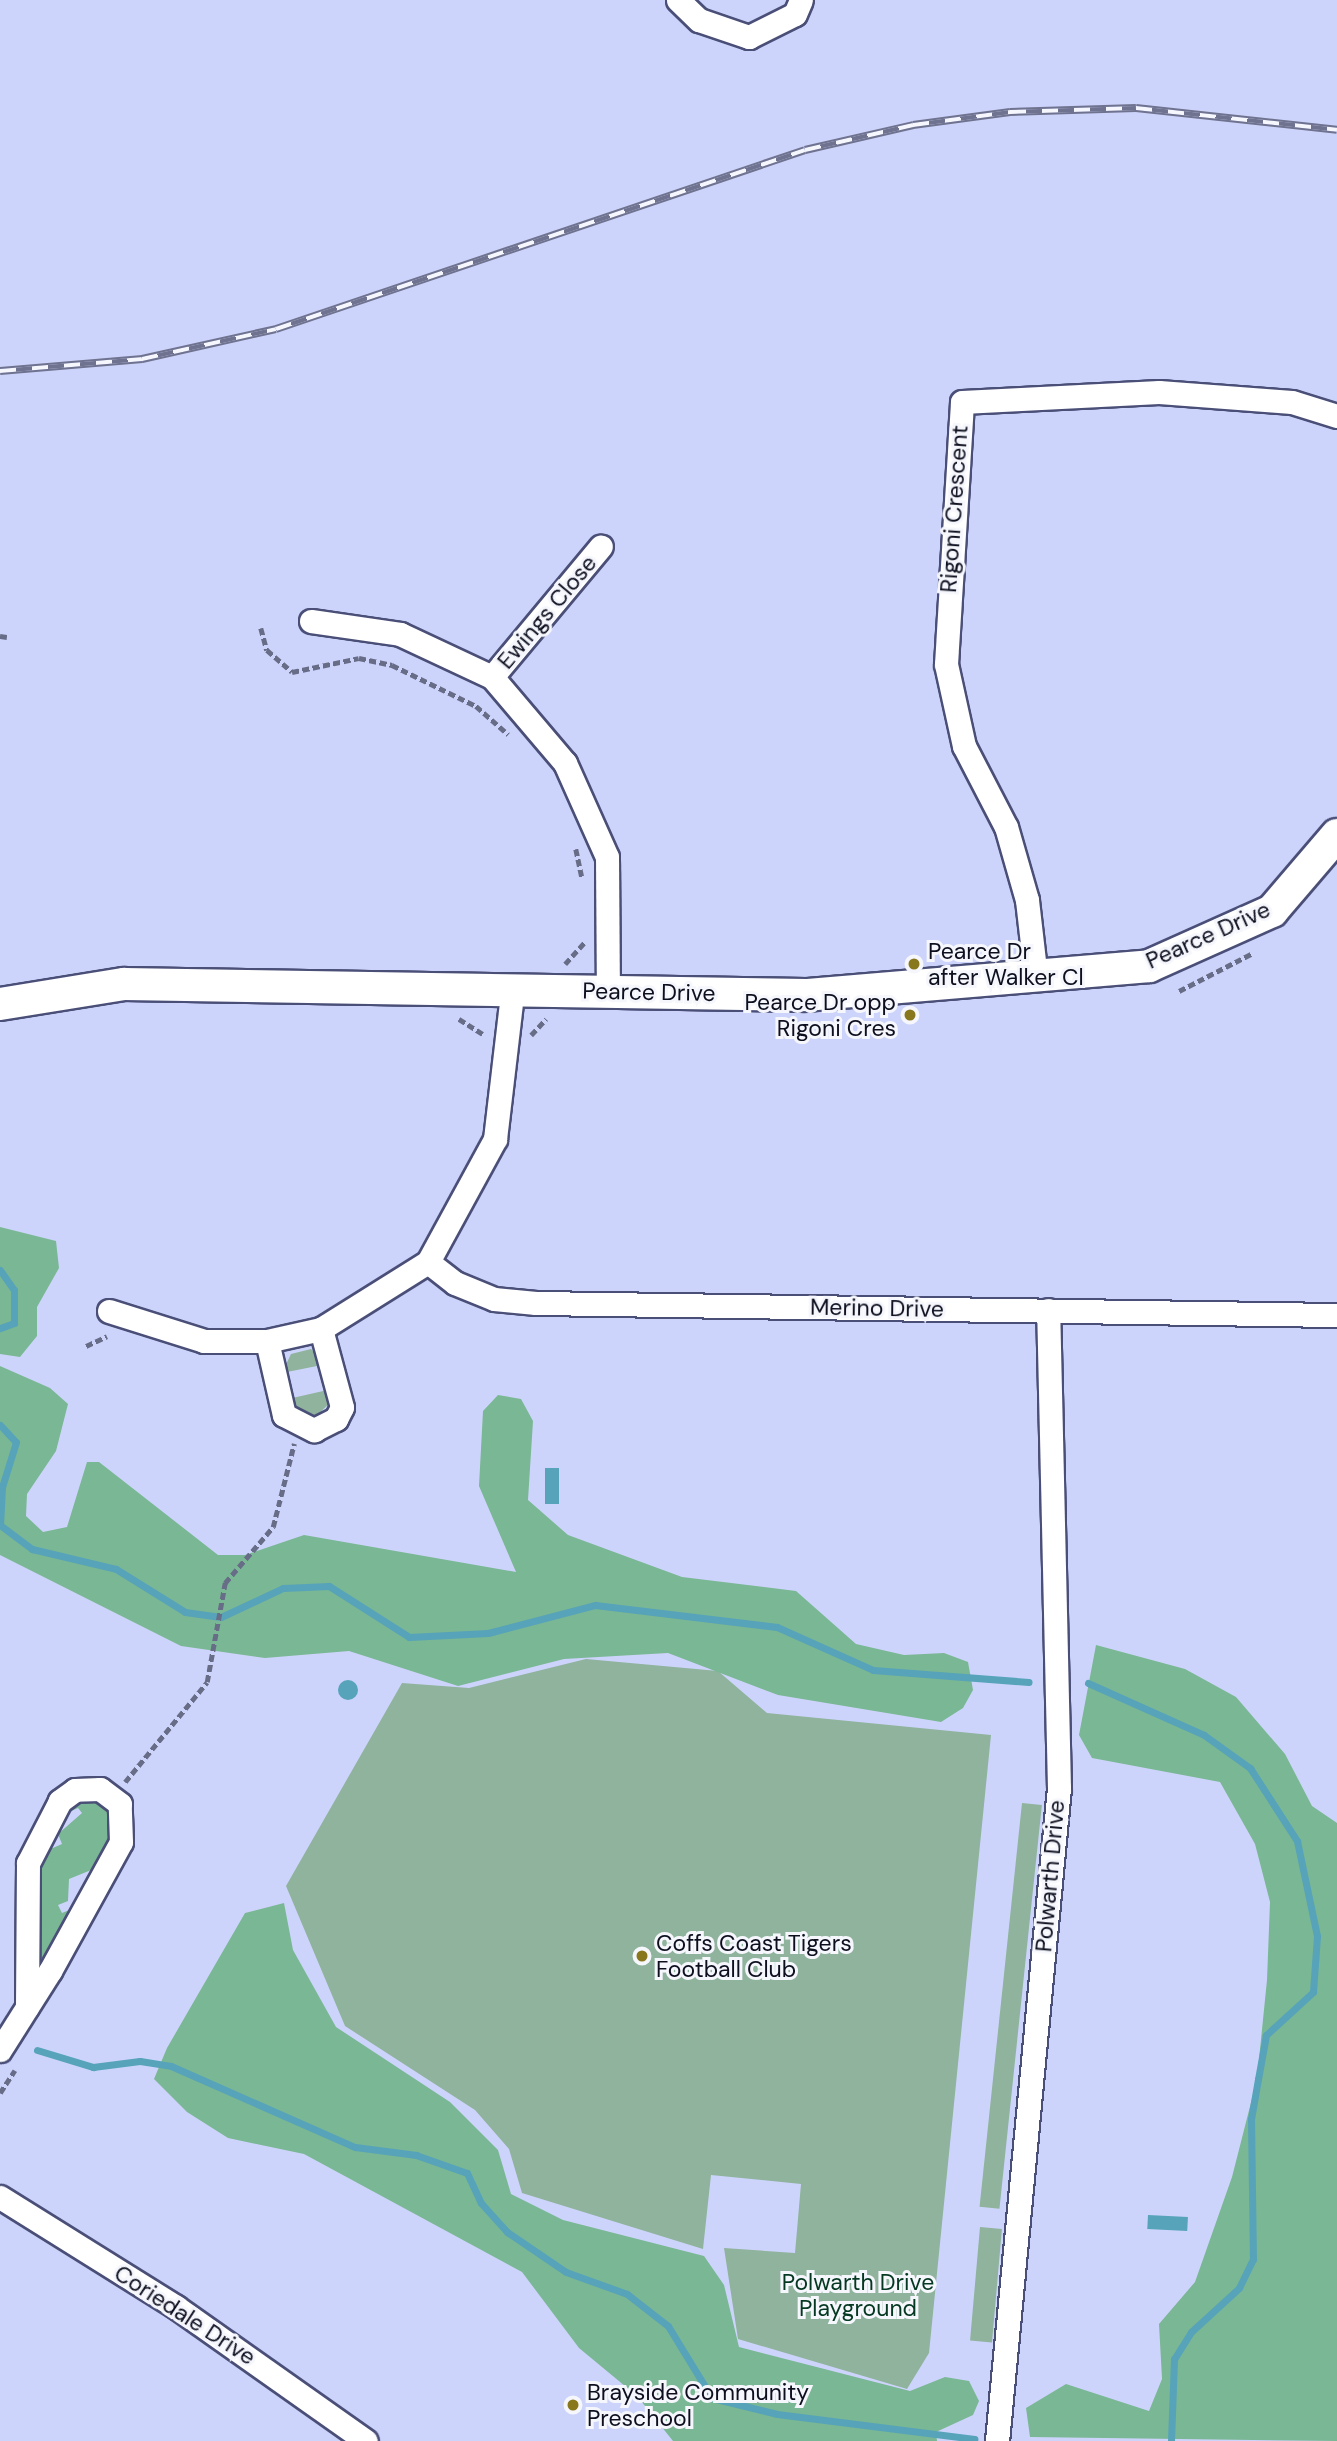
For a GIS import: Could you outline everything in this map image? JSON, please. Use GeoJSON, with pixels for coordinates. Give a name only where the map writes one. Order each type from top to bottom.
{"type":"FeatureCollection","features":[{"type":"Feature","properties":{"kind":"street"},"geometry":{"type":"LineString","coordinates":[[678,0],[699,20],[750,37],[795,14],[801,0]]}},
{"type":"Feature","properties":{"kind":"street","name":"Rigoni Crescent"},"geometry":{"type":"LineString","coordinates":[[1036,978],[1027,900],[1010,839],[964,746],[946,664],[962,402],[1159,392],[1292,402],[1337,416]]}},
{"type":"Feature","properties":{"kind":"street","name":"Ewings Close"},"geometry":{"type":"LineString","coordinates":[[492,677],[601,547]]}},
{"type":"Feature","properties":{"kind":"street"},"geometry":{"type":"LineString","coordinates":[[311,621],[400,634],[492,677],[565,763],[607,857],[608,990]]}},
{"type":"Feature","properties":{"kind":"street","name":"Pearce Drive"},"geometry":{"type":"LineString","coordinates":[[0,1004],[124,985],[512,994],[608,990],[806,995],[1036,978],[1149,965],[1272,911],[1337,835]]}},
{"type":"Feature","properties":{"kind":"street"},"geometry":{"type":"LineString","coordinates":[[109,1311],[205,1341],[267,1341],[321,1329],[428,1262],[495,1139],[512,994]]}},
{"type":"Feature","properties":{"kind":"street","name":"Merino Drive"},"geometry":{"type":"LineString","coordinates":[[428,1262],[455,1283],[494,1299],[536,1303],[1337,1315]]}},
{"type":"Feature","properties":{"kind":"street","name":"Polwarth Drive"},"geometry":{"type":"LineString","coordinates":[[997,2441],[1059,1788],[1048,1310]]}},
{"type":"Feature","properties":{"kind":"street"},"geometry":{"type":"LineString","coordinates":[[267,1341],[284,1415],[314,1430],[336,1419],[342,1407],[321,1329]]}},
{"type":"Feature","properties":{"kind":"street"},"geometry":{"type":"LineString","coordinates":[[0,2050],[27,2007],[121,1842],[120,1804],[100,1789],[75,1790],[60,1801],[28,1863],[27,2007]]}},
{"type":"Feature","properties":{"kind":"street","name":"Coriedale Drive"},"geometry":{"type":"LineString","coordinates":[[0,2197],[176,2307],[366,2441]]}},
{"type":"Feature","properties":{"kind":"path"},"geometry":{"type":"LineString","coordinates":[[261,628],[267,650],[292,672],[359,658],[392,665],[476,706],[514,740]]}},
{"type":"Feature","properties":{"kind":"path"},"geometry":{"type":"LineString","coordinates":[[572,839],[584,894]]}},
{"type":"Feature","properties":{"kind":"path"},"geometry":{"type":"LineString","coordinates":[[560,970],[587,940],[587,929]]}},
{"type":"Feature","properties":{"kind":"path"},"geometry":{"type":"LineString","coordinates":[[528,1046],[545,1019],[558,1019]]}},
{"type":"Feature","properties":{"kind":"path"},"geometry":{"type":"LineString","coordinates":[[124,1783],[207,1682],[214,1658],[225,1583],[273,1527],[294,1442]]}},
{"type":"Feature","properties":{"kind":"green space"},"geometry":{"type":"Polygon","coordinates":[[[0,1227],[56,1241],[59,1268],[37,1307],[37,1336],[20,1357],[0,1354],[0,1227]]]}},
{"type":"Feature","properties":{"kind":"green space"},"geometry":{"type":"Polygon","coordinates":[[[311,1349],[327,1364],[282,1373],[291,1354],[311,1349]]]}},
{"type":"Feature","properties":{"kind":"green space"},"geometry":{"type":"Polygon","coordinates":[[[0,1366],[50,1388],[68,1404],[56,1451],[27,1494],[26,1516],[43,1532],[67,1527],[87,1462],[99,1462],[218,1555],[245,1555],[304,1535],[516,1572],[479,1486],[483,1411],[498,1395],[521,1399],[533,1421],[528,1500],[568,1535],[682,1577],[796,1591],[856,1644],[904,1655],[944,1653],[968,1662],[973,1690],[963,1708],[941,1722],[778,1695],[668,1653],[564,1659],[458,1686],[349,1651],[265,1658],[181,1646],[0,1555],[0,1366]]]}},
{"type":"Feature","properties":{"kind":"green space"},"geometry":{"type":"Polygon","coordinates":[[[332,1389],[332,1401],[315,1417],[293,1410],[288,1399],[332,1389]]]}},
{"type":"Feature","properties":{"kind":"green space"},"geometry":{"type":"Polygon","coordinates":[[[1096,1645],[1185,1669],[1236,1697],[1285,1754],[1312,1806],[1337,1823],[1337,2441],[1030,2437],[1026,2408],[1066,2384],[1149,2411],[1162,2379],[1159,2324],[1195,2282],[1232,2177],[1257,2079],[1267,1980],[1270,1902],[1255,1844],[1220,1782],[1092,1758],[1079,1735],[1096,1645]]]}},
{"type":"Feature","properties":{"kind":"green space","name":"Coffs Coast Tigers Football Club"},"geometry":{"type":"Polygon","coordinates":[[[586,1659],[718,1671],[767,1713],[991,1735],[929,2353],[907,2389],[738,2339],[724,2248],[795,2253],[801,2184],[711,2175],[703,2249],[522,2193],[509,2149],[475,2110],[345,2026],[286,1886],[402,1683],[469,1688],[586,1659]]]}},
{"type":"Feature","properties":{"kind":"green space"},"geometry":{"type":"Polygon","coordinates":[[[96,1797],[112,1808],[115,1836],[101,1866],[69,1879],[68,1901],[58,1905],[62,1913],[79,1906],[38,1977],[39,1854],[62,1844],[58,1834],[82,1813],[78,1808],[60,1816],[73,1802],[96,1797]]]}},
{"type":"Feature","properties":{"kind":"green space"},"geometry":{"type":"Polygon","coordinates":[[[1022,1803],[1042,1805],[999,2209],[980,2207],[1022,1803]]]}},
{"type":"Feature","properties":{"kind":"green space"},"geometry":{"type":"Polygon","coordinates":[[[284,1903],[293,1950],[336,2027],[450,2102],[498,2150],[511,2194],[563,2220],[704,2256],[724,2285],[739,2347],[910,2391],[945,2377],[969,2381],[979,2401],[973,2415],[936,2432],[937,2441],[673,2441],[637,2396],[579,2348],[522,2272],[304,2154],[228,2138],[187,2112],[154,2079],[167,2048],[245,1913],[284,1903]]]}},
{"type":"Feature","properties":{"kind":"green space"},"geometry":{"type":"Polygon","coordinates":[[[980,2227],[1002,2229],[992,2342],[970,2341],[980,2227]]]}},
{"type":"Feature","properties":{"kind":"water"},"geometry":{"type":"Polygon","coordinates":[[[545,1468],[559,1468],[559,1504],[545,1504],[545,1468]]]}},
{"type":"Feature","properties":{"kind":"water"},"geometry":{"type":"Polygon","coordinates":[[[344,1680],[352,1680],[358,1690],[352,1700],[344,1700],[338,1694],[338,1686],[344,1680]]]}},
{"type":"Feature","properties":{"kind":"water"},"geometry":{"type":"Polygon","coordinates":[[[1148,2215],[1188,2217],[1187,2231],[1147,2229],[1148,2215]]]}},
{"type":"Feature","properties":{"kind":"waterway"},"geometry":{"type":"LineString","coordinates":[[0,1270],[14,1290],[14,1323],[0,1328]]}},
{"type":"Feature","properties":{"kind":"waterway"},"geometry":{"type":"LineString","coordinates":[[0,1425],[16,1442],[2,1487],[0,1525],[32,1549],[116,1569],[185,1612],[221,1617],[283,1588],[329,1586],[409,1637],[488,1633],[595,1605],[777,1627],[873,1670],[1029,1682]]}},
{"type":"Feature","properties":{"kind":"waterway"},"geometry":{"type":"LineString","coordinates":[[1088,1683],[1204,1735],[1250,1768],[1297,1841],[1317,1936],[1313,1992],[1266,2035],[1251,2119],[1253,2259],[1239,2288],[1191,2332],[1174,2359],[1171,2441]]}},
{"type":"Feature","properties":{"kind":"waterway"},"geometry":{"type":"LineString","coordinates":[[37,2050],[93,2067],[140,2061],[171,2066],[355,2147],[416,2155],[467,2173],[481,2203],[507,2232],[566,2272],[627,2294],[668,2326],[712,2398],[777,2414],[974,2439]]}},
{"type":"Feature","properties":{"kind":"railway"},"geometry":{"type":"LineString","coordinates":[[0,371],[142,359],[276,329],[805,150],[913,125],[1010,112],[1136,108],[1337,130]]}},
{"type":"Feature","properties":{"kind":"place","name":"Pearce Dr after Walker Cl"},"geometry":{"type":"Point","coordinates":[914,964]}},
{"type":"Feature","properties":{"kind":"place","name":"Pearce Dr opp Rigoni Cres"},"geometry":{"type":"Point","coordinates":[910,1015]}},
{"type":"Feature","properties":{"kind":"place","name":"Coffs Coast Tigers Football Club"},"geometry":{"type":"Point","coordinates":[642,1956]}},
{"type":"Feature","properties":{"kind":"place","name":"Brayside Community Preschool"},"geometry":{"type":"Point","coordinates":[573,2405]}},
{"type":"Feature","properties":{"kind":"park label","name":"Polwarth Drive Playground"},"geometry":{"type":"Point","coordinates":[858,2295]}}]}
